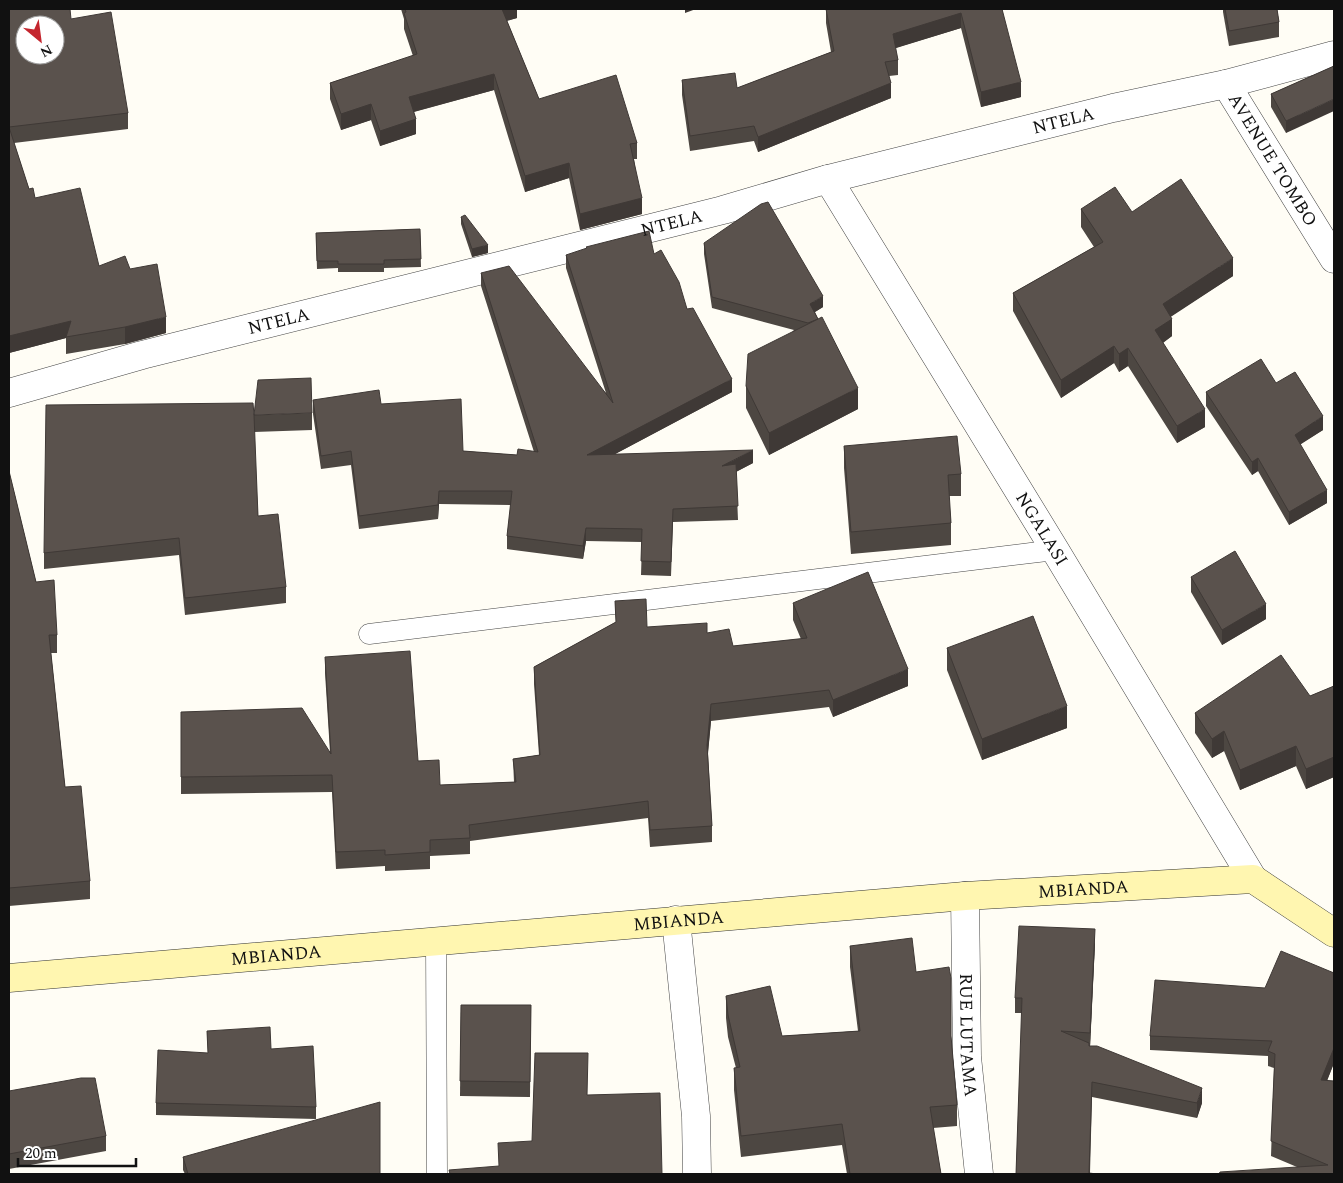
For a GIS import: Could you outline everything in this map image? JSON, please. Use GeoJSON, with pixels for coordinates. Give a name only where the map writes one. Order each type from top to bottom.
{"type":"FeatureCollection","features":[{"type":"Feature","properties":{"kind":"street","name":"NTELA"},"geometry":{"type":"LineString","coordinates":[[9,393],[151,352],[723,210],[828,179],[1113,108],[1226,84],[1334,55]]}},
{"type":"Feature","properties":{"kind":"street","name":"AVENUE TOMBO"},"geometry":{"type":"LineString","coordinates":[[1226,84],[1334,259]]}},
{"type":"Feature","properties":{"kind":"street","name":"NGALASI"},"geometry":{"type":"LineString","coordinates":[[828,179],[1253,879]]}},
{"type":"Feature","properties":{"kind":"street","name":"MBIANDA"},"geometry":{"type":"LineString","coordinates":[[9,978],[965,896],[1253,879]]}},
{"type":"Feature","properties":{"kind":"street"},"geometry":{"type":"LineString","coordinates":[[1253,879],[1334,933]]}},
{"type":"Feature","properties":{"kind":"street","name":"RUE LUTAMA"},"geometry":{"type":"LineString","coordinates":[[965,896],[967,1057],[979,1174]]}},
{"type":"Feature","properties":{"kind":"street"},"geometry":{"type":"LineString","coordinates":[[676,920],[696,1116],[697,1174]]}},
{"type":"Feature","properties":{"kind":"lane"},"geometry":{"type":"LineString","coordinates":[[369,634],[1055,550]]}},
{"type":"Feature","properties":{"kind":"lane"},"geometry":{"type":"LineString","coordinates":[[436,941],[437,1174]]}},
{"type":"Feature","properties":{"kind":"building"},"geometry":{"type":"Polygon","coordinates":[[[9,9],[70,9],[71,19],[111,12],[128,113],[9,127],[9,9]]]}},
{"type":"Feature","properties":{"kind":"building"},"geometry":{"type":"Polygon","coordinates":[[[405,9],[502,9],[539,99],[616,75],[637,143],[630,144],[642,198],[580,214],[569,163],[525,176],[494,74],[409,97],[416,119],[380,131],[371,104],[341,114],[330,83],[417,54],[404,13],[406,12],[405,9]]]}},
{"type":"Feature","properties":{"kind":"building"},"geometry":{"type":"Polygon","coordinates":[[[826,9],[1002,9],[1021,82],[981,92],[961,13],[893,34],[898,60],[885,62],[891,83],[758,137],[754,126],[690,136],[682,80],[735,73],[737,88],[834,51],[826,9]]]}},
{"type":"Feature","properties":{"kind":"building"},"geometry":{"type":"Polygon","coordinates":[[[1225,9],[1277,9],[1279,22],[1229,31],[1225,9]]]}},
{"type":"Feature","properties":{"kind":"building"},"geometry":{"type":"Polygon","coordinates":[[[1334,66],[1334,99],[1286,121],[1271,94],[1334,66]]]}},
{"type":"Feature","properties":{"kind":"building"},"geometry":{"type":"Polygon","coordinates":[[[9,127],[29,189],[33,188],[35,198],[80,188],[99,266],[125,256],[130,269],[157,264],[166,317],[125,327],[66,337],[71,321],[9,336],[9,127]]]}},
{"type":"Feature","properties":{"kind":"building"},"geometry":{"type":"Polygon","coordinates":[[[1181,179],[1233,258],[1163,304],[1172,319],[1155,330],[1205,409],[1177,426],[1128,348],[1119,354],[1114,346],[1061,380],[1013,293],[1103,242],[1081,209],[1115,187],[1132,212],[1181,179]]]}},
{"type":"Feature","properties":{"kind":"building"},"geometry":{"type":"Polygon","coordinates":[[[768,202],[823,296],[810,304],[818,319],[808,323],[712,297],[704,243],[761,204],[768,202]]]}},
{"type":"Feature","properties":{"kind":"building"},"geometry":{"type":"Polygon","coordinates":[[[465,215],[488,245],[472,249],[461,217],[465,215]]]}},
{"type":"Feature","properties":{"kind":"building"},"geometry":{"type":"Polygon","coordinates":[[[420,229],[421,259],[384,260],[384,264],[338,264],[338,261],[317,261],[316,233],[420,229]]]}},
{"type":"Feature","properties":{"kind":"building"},"geometry":{"type":"Polygon","coordinates":[[[649,231],[654,254],[661,250],[679,282],[687,309],[693,308],[732,379],[587,455],[753,450],[722,466],[736,464],[738,506],[673,509],[671,562],[641,561],[642,529],[586,528],[583,546],[507,536],[512,491],[439,491],[438,505],[359,516],[351,451],[321,456],[313,400],[379,390],[381,404],[461,399],[463,451],[517,455],[518,449],[538,452],[481,273],[509,266],[613,403],[566,255],[586,247],[649,231]]]}},
{"type":"Feature","properties":{"kind":"building"},"geometry":{"type":"Polygon","coordinates":[[[822,317],[858,388],[769,433],[746,386],[748,354],[822,317]]]}},
{"type":"Feature","properties":{"kind":"building"},"geometry":{"type":"Polygon","coordinates":[[[1261,359],[1276,383],[1295,372],[1323,416],[1295,435],[1327,490],[1289,512],[1258,458],[1252,462],[1206,392],[1261,359]]]}},
{"type":"Feature","properties":{"kind":"building"},"geometry":{"type":"Polygon","coordinates":[[[311,378],[312,413],[254,415],[258,380],[311,378]]]}},
{"type":"Feature","properties":{"kind":"building"},"geometry":{"type":"Polygon","coordinates":[[[253,403],[258,516],[278,514],[286,587],[185,598],[179,538],[44,553],[46,405],[253,403]]]}},
{"type":"Feature","properties":{"kind":"building"},"geometry":{"type":"Polygon","coordinates":[[[957,436],[961,474],[948,475],[951,523],[851,532],[844,446],[957,436]]]}},
{"type":"Feature","properties":{"kind":"building"},"geometry":{"type":"Polygon","coordinates":[[[9,471],[36,582],[54,580],[57,635],[49,635],[65,787],[81,786],[90,881],[9,888],[9,471]]]}},
{"type":"Feature","properties":{"kind":"building"},"geometry":{"type":"Polygon","coordinates":[[[1235,551],[1266,604],[1222,630],[1191,577],[1235,551]]]}},
{"type":"Feature","properties":{"kind":"building"},"geometry":{"type":"Polygon","coordinates":[[[868,572],[908,669],[833,700],[829,690],[711,704],[707,745],[712,826],[650,830],[648,801],[469,825],[470,838],[430,840],[430,852],[385,855],[385,850],[336,852],[332,775],[181,777],[181,712],[302,708],[331,754],[325,657],[410,651],[418,761],[439,760],[440,785],[516,782],[513,759],[540,755],[534,667],[616,622],[615,601],[646,599],[647,627],[707,623],[707,633],[729,629],[733,646],[807,638],[793,603],[868,572]]]}},
{"type":"Feature","properties":{"kind":"building"},"geometry":{"type":"Polygon","coordinates":[[[1033,616],[1067,706],[982,739],[947,648],[1033,616]]]}},
{"type":"Feature","properties":{"kind":"building"},"geometry":{"type":"Polygon","coordinates":[[[1281,655],[1310,696],[1334,686],[1334,757],[1306,769],[1296,746],[1240,770],[1224,731],[1212,739],[1195,713],[1281,655]]]}},
{"type":"Feature","properties":{"kind":"building"},"geometry":{"type":"Polygon","coordinates":[[[1019,926],[1095,929],[1090,1033],[1061,1031],[1089,1043],[1089,1046],[1097,1046],[1202,1088],[1197,1103],[1092,1082],[1089,1173],[1097,1174],[1016,1174],[1022,998],[1015,998],[1019,926]]]}},
{"type":"Feature","properties":{"kind":"building"},"geometry":{"type":"Polygon","coordinates":[[[912,938],[916,972],[949,967],[951,978],[951,1036],[957,1105],[930,1107],[941,1174],[850,1174],[842,1124],[741,1136],[734,1068],[740,1067],[728,1015],[726,996],[770,986],[782,1036],[860,1031],[850,946],[912,938]]]}},
{"type":"Feature","properties":{"kind":"building"},"geometry":{"type":"Polygon","coordinates":[[[1281,951],[1334,973],[1334,1048],[1321,1080],[1334,1081],[1334,1174],[1219,1174],[1220,1172],[1328,1165],[1271,1141],[1275,1054],[1268,1051],[1272,1041],[1150,1036],[1155,980],[1265,988],[1281,951]]]}},
{"type":"Feature","properties":{"kind":"building"},"geometry":{"type":"Polygon","coordinates":[[[461,1005],[531,1005],[530,1082],[460,1081],[461,1005]]]}},
{"type":"Feature","properties":{"kind":"building"},"geometry":{"type":"Polygon","coordinates":[[[270,1027],[271,1049],[313,1046],[316,1107],[156,1103],[158,1050],[208,1053],[207,1031],[270,1027]]]}},
{"type":"Feature","properties":{"kind":"building"},"geometry":{"type":"Polygon","coordinates":[[[535,1053],[588,1053],[587,1095],[660,1093],[662,1174],[450,1174],[449,1170],[499,1166],[498,1143],[532,1141],[535,1053]]]}},
{"type":"Feature","properties":{"kind":"building"},"geometry":{"type":"Polygon","coordinates":[[[81,1078],[95,1078],[106,1136],[9,1154],[9,1091],[81,1078]]]}},
{"type":"Feature","properties":{"kind":"building"},"geometry":{"type":"Polygon","coordinates":[[[380,1102],[380,1174],[188,1174],[183,1157],[380,1102]]]}}]}
